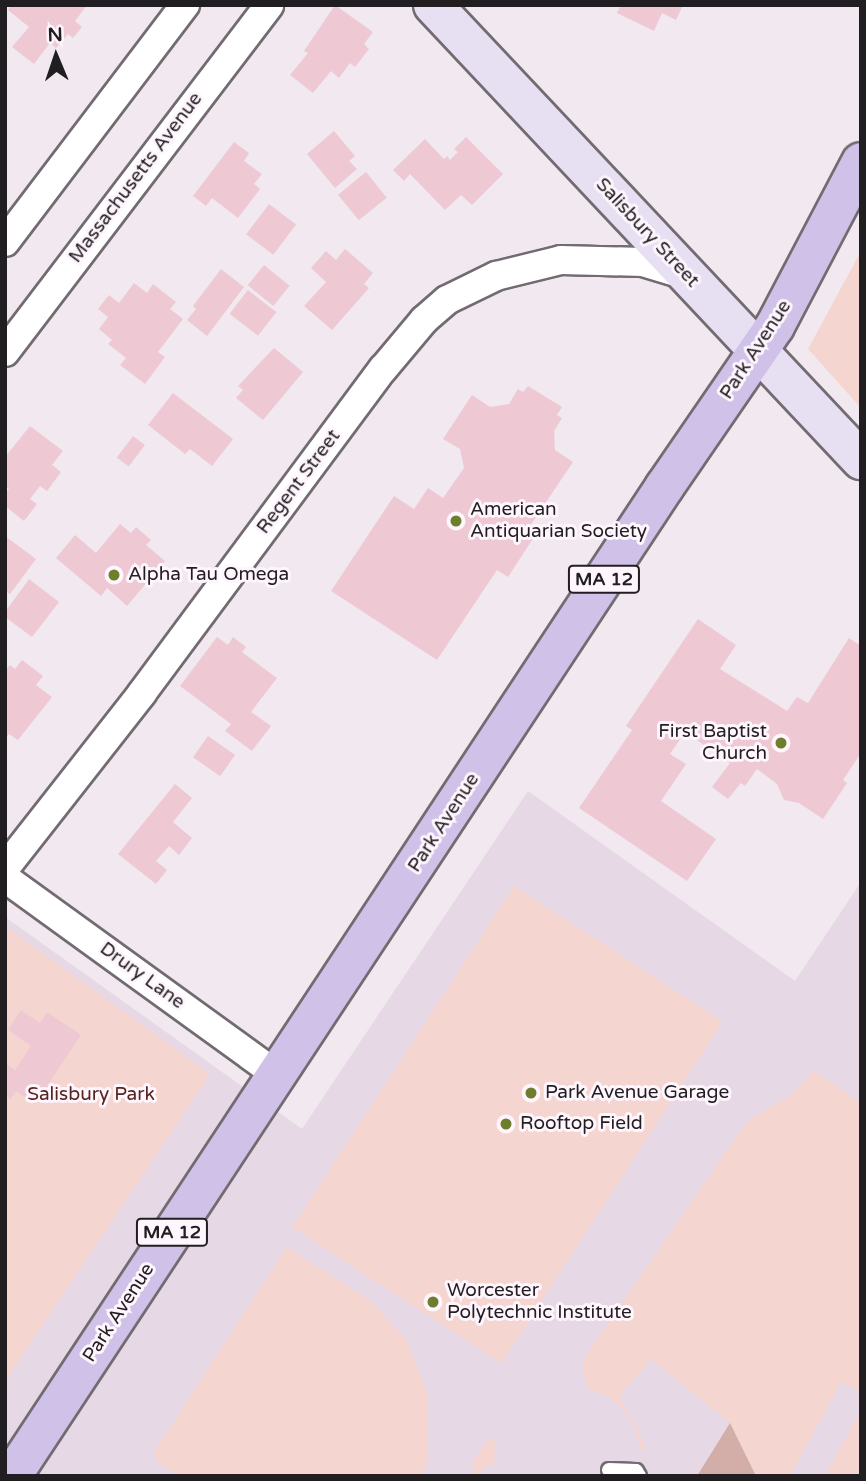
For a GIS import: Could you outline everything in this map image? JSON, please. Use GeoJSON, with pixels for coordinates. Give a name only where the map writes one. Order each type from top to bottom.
{"type":"FeatureCollection","features":[{"type":"Feature","properties":{"kind":"main road","name":"Salisbury Street"},"geometry":{"type":"LineString","coordinates":[[433,5],[861,460]]}},
{"type":"Feature","properties":{"kind":"main road","name":"Park Avenue"},"geometry":{"type":"LineString","coordinates":[[12,1476],[665,486],[775,326],[861,162]]}},
{"type":"Feature","properties":{"kind":"street"},"geometry":{"type":"LineString","coordinates":[[5,242],[185,5]]}},
{"type":"Feature","properties":{"kind":"street","name":"Massachusetts Avenue"},"geometry":{"type":"LineString","coordinates":[[5,352],[269,5]]}},
{"type":"Feature","properties":{"kind":"street","name":"Regent Street"},"geometry":{"type":"LineString","coordinates":[[5,868],[142,693],[383,369],[424,320],[447,300],[496,275],[561,260],[643,262],[686,275]]}},
{"type":"Feature","properties":{"kind":"street","name":"Drury Lane"},"geometry":{"type":"LineString","coordinates":[[5,878],[277,1075]]}},
{"type":"Feature","properties":{"kind":"lane"},"geometry":{"type":"LineString","coordinates":[[609,1470],[636,1471],[639,1476]]}},
{"type":"Feature","properties":{"kind":"shaded area","name":"Worcester Polytechnic Institute"},"geometry":{"type":"Polygon","coordinates":[[[528,791],[795,981],[861,882],[861,1476],[5,1476],[5,917],[302,1129],[528,791]]]}},
{"type":"Feature","properties":{"kind":"shaded area"},"geometry":{"type":"Polygon","coordinates":[[[730,1423],[756,1476],[697,1476],[730,1423]]]}},
{"type":"Feature","properties":{"kind":"green space"},"geometry":{"type":"Polygon","coordinates":[[[861,251],[861,408],[808,349],[861,251]]]}},
{"type":"Feature","properties":{"kind":"green space","name":"Rooftop Field"},"geometry":{"type":"Polygon","coordinates":[[[514,886],[723,1022],[501,1363],[292,1227],[514,886]]]}},
{"type":"Feature","properties":{"kind":"green space","name":"Salisbury Park"},"geometry":{"type":"Polygon","coordinates":[[[5,926],[210,1074],[5,1381],[5,926]]]}},
{"type":"Feature","properties":{"kind":"green space"},"geometry":{"type":"Polygon","coordinates":[[[814,1071],[861,1103],[861,1392],[841,1382],[790,1476],[756,1476],[730,1423],[651,1359],[619,1397],[636,1424],[646,1449],[641,1449],[632,1421],[623,1408],[611,1398],[587,1388],[583,1366],[586,1355],[741,1130],[751,1119],[790,1096],[814,1071]]]}},
{"type":"Feature","properties":{"kind":"green space"},"geometry":{"type":"Polygon","coordinates":[[[287,1247],[369,1300],[406,1339],[428,1395],[428,1454],[423,1476],[178,1476],[157,1462],[154,1452],[287,1247]]]}},
{"type":"Feature","properties":{"kind":"green space"},"geometry":{"type":"Polygon","coordinates":[[[861,1411],[861,1476],[825,1476],[845,1439],[861,1411]]]}},
{"type":"Feature","properties":{"kind":"green space"},"geometry":{"type":"Polygon","coordinates":[[[490,1436],[495,1443],[494,1468],[487,1463],[479,1476],[474,1476],[472,1463],[490,1436]]]}},
{"type":"Feature","properties":{"kind":"building"},"geometry":{"type":"Polygon","coordinates":[[[11,5],[87,5],[75,21],[82,27],[73,38],[68,34],[56,48],[50,43],[34,64],[12,47],[29,27],[8,10],[11,5]]]}},
{"type":"Feature","properties":{"kind":"building"},"geometry":{"type":"Polygon","coordinates":[[[335,5],[373,32],[364,44],[369,49],[355,67],[350,63],[339,78],[331,71],[313,93],[290,75],[308,53],[304,51],[335,5]]]}},
{"type":"Feature","properties":{"kind":"building"},"geometry":{"type":"Polygon","coordinates":[[[621,5],[683,5],[676,20],[662,13],[654,31],[617,13],[621,5]]]}},
{"type":"Feature","properties":{"kind":"building"},"geometry":{"type":"Polygon","coordinates":[[[334,131],[355,156],[349,161],[357,169],[335,188],[307,154],[334,131]]]}},
{"type":"Feature","properties":{"kind":"building"},"geometry":{"type":"Polygon","coordinates":[[[466,137],[503,174],[472,205],[461,195],[445,210],[410,174],[404,181],[393,170],[425,139],[444,159],[447,156],[450,160],[458,152],[454,149],[466,137]]]}},
{"type":"Feature","properties":{"kind":"building"},"geometry":{"type":"Polygon","coordinates":[[[234,142],[249,153],[244,161],[262,174],[254,184],[260,189],[238,218],[212,198],[206,206],[193,196],[234,142]]]}},
{"type":"Feature","properties":{"kind":"building"},"geometry":{"type":"Polygon","coordinates":[[[366,172],[387,198],[359,220],[338,195],[366,172]]]}},
{"type":"Feature","properties":{"kind":"building"},"geometry":{"type":"Polygon","coordinates":[[[269,204],[296,224],[273,255],[246,234],[269,204]]]}},
{"type":"Feature","properties":{"kind":"building"},"geometry":{"type":"Polygon","coordinates":[[[345,249],[373,273],[364,284],[369,288],[332,330],[304,306],[326,282],[311,268],[326,251],[336,260],[345,249]]]}},
{"type":"Feature","properties":{"kind":"building"},"geometry":{"type":"Polygon","coordinates":[[[264,265],[290,286],[273,306],[248,285],[264,265]]]}},
{"type":"Feature","properties":{"kind":"building"},"geometry":{"type":"Polygon","coordinates":[[[221,269],[244,287],[207,336],[187,320],[196,309],[193,306],[221,269]]]}},
{"type":"Feature","properties":{"kind":"building"},"geometry":{"type":"Polygon","coordinates":[[[134,283],[147,293],[153,284],[176,302],[170,309],[183,319],[158,352],[165,357],[145,384],[120,365],[126,358],[108,344],[112,340],[99,329],[108,317],[98,309],[109,295],[119,303],[134,283]]]}},
{"type":"Feature","properties":{"kind":"building"},"geometry":{"type":"Polygon","coordinates":[[[248,290],[276,312],[258,336],[230,314],[248,290]]]}},
{"type":"Feature","properties":{"kind":"building"},"geometry":{"type":"Polygon","coordinates":[[[274,348],[303,372],[263,420],[236,398],[243,390],[238,386],[274,348]]]}},
{"type":"Feature","properties":{"kind":"building","name":"American Antiquarian Society"},"geometry":{"type":"Polygon","coordinates":[[[528,386],[562,407],[557,415],[562,418],[554,431],[555,450],[573,462],[526,532],[534,537],[508,577],[497,570],[437,660],[331,591],[394,496],[414,509],[428,488],[443,498],[464,468],[460,449],[443,439],[472,395],[490,407],[509,404],[518,389],[523,392],[528,386]]]}},
{"type":"Feature","properties":{"kind":"building"},"geometry":{"type":"Polygon","coordinates":[[[173,393],[233,439],[212,466],[190,449],[185,454],[148,425],[173,393]]]}},
{"type":"Feature","properties":{"kind":"building"},"geometry":{"type":"Polygon","coordinates":[[[30,426],[63,451],[52,465],[61,472],[47,491],[40,486],[30,499],[37,504],[24,521],[5,506],[5,494],[9,489],[5,486],[5,457],[30,426]]]}},
{"type":"Feature","properties":{"kind":"building"},"geometry":{"type":"Polygon","coordinates":[[[133,436],[145,445],[129,467],[117,458],[133,436]]]}},
{"type":"Feature","properties":{"kind":"building","name":"Alpha Tau Omega"},"geometry":{"type":"Polygon","coordinates":[[[120,524],[131,533],[136,527],[151,540],[146,545],[165,561],[127,606],[107,588],[101,596],[56,558],[75,535],[96,553],[120,524]]]}},
{"type":"Feature","properties":{"kind":"building"},"geometry":{"type":"Polygon","coordinates":[[[5,536],[36,559],[10,594],[5,591],[5,536]]]}},
{"type":"Feature","properties":{"kind":"building"},"geometry":{"type":"Polygon","coordinates":[[[29,579],[59,602],[32,637],[5,617],[5,612],[29,579]]]}},
{"type":"Feature","properties":{"kind":"building","name":"First Baptist Church"},"geometry":{"type":"Polygon","coordinates":[[[698,619],[736,645],[720,669],[787,711],[797,697],[808,703],[849,638],[861,646],[861,753],[843,780],[847,783],[823,819],[799,803],[784,800],[777,784],[757,769],[745,786],[741,783],[728,799],[712,787],[730,763],[685,732],[670,754],[686,764],[661,801],[716,839],[687,881],[579,808],[632,730],[626,726],[698,619]]]}},
{"type":"Feature","properties":{"kind":"building"},"geometry":{"type":"Polygon","coordinates":[[[217,637],[228,645],[233,637],[246,647],[242,652],[277,678],[251,712],[271,726],[252,751],[225,731],[231,724],[180,686],[217,637]]]}},
{"type":"Feature","properties":{"kind":"building"},"geometry":{"type":"Polygon","coordinates":[[[22,660],[43,676],[36,685],[52,697],[18,740],[9,734],[5,739],[5,671],[10,665],[15,669],[22,660]]]}},
{"type":"Feature","properties":{"kind":"building"},"geometry":{"type":"Polygon","coordinates":[[[208,736],[235,755],[220,776],[193,757],[208,736]]]}},
{"type":"Feature","properties":{"kind":"building"},"geometry":{"type":"Polygon","coordinates":[[[175,784],[192,798],[173,822],[192,838],[179,855],[169,846],[156,861],[167,870],[156,884],[118,854],[175,784]]]}},
{"type":"Feature","properties":{"kind":"building"},"geometry":{"type":"Polygon","coordinates":[[[21,1010],[40,1023],[47,1012],[81,1035],[35,1104],[16,1091],[11,1099],[5,1096],[5,1063],[15,1070],[31,1046],[8,1030],[21,1010]]]}},
{"type":"Feature","properties":{"kind":"place","name":"American Antiquarian Society"},"geometry":{"type":"Point","coordinates":[456,521]}},
{"type":"Feature","properties":{"kind":"place","name":"Alpha Tau Omega"},"geometry":{"type":"Point","coordinates":[114,575]}},
{"type":"Feature","properties":{"kind":"place","name":"First Baptist Church"},"geometry":{"type":"Point","coordinates":[781,743]}},
{"type":"Feature","properties":{"kind":"place","name":"Park Avenue Garage"},"geometry":{"type":"Point","coordinates":[531,1093]}},
{"type":"Feature","properties":{"kind":"place","name":"Rooftop Field"},"geometry":{"type":"Point","coordinates":[506,1124]}},
{"type":"Feature","properties":{"kind":"place","name":"Worcester Polytechnic Institute"},"geometry":{"type":"Point","coordinates":[433,1302]}}]}
